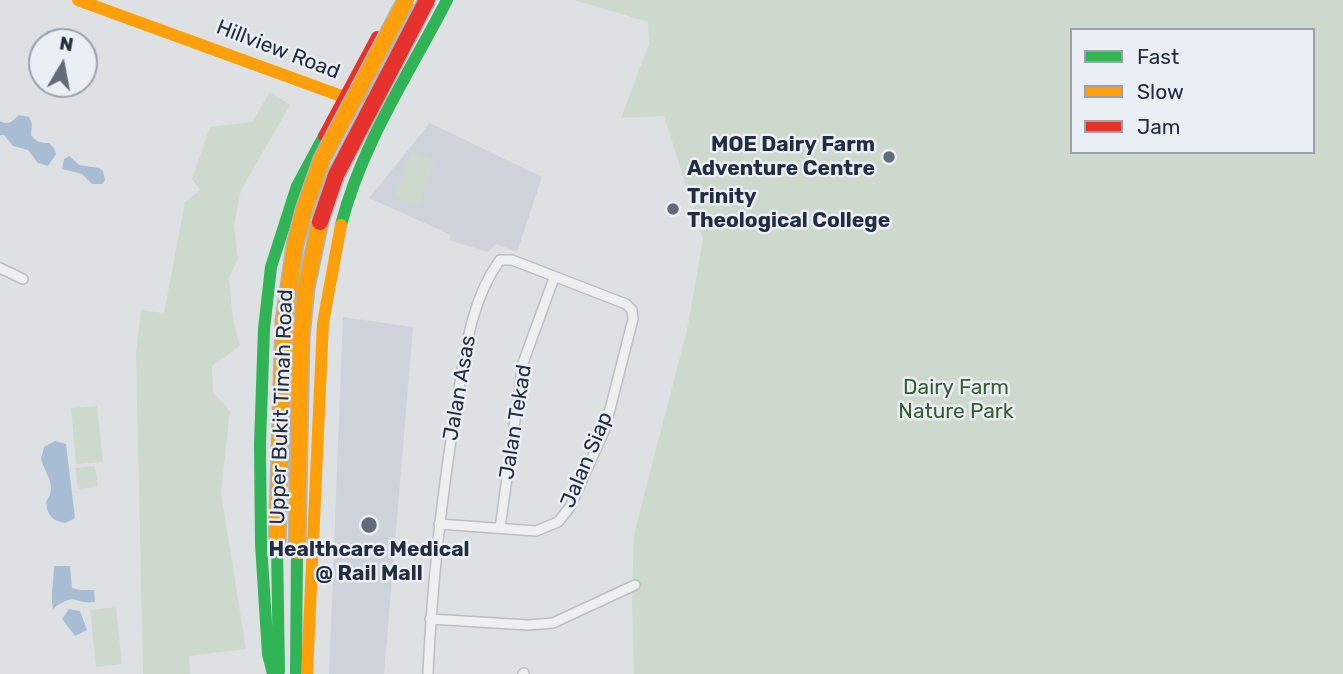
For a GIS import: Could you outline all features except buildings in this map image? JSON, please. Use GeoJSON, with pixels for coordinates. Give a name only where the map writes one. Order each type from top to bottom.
{"type":"FeatureCollection","features":[{"type":"Feature","properties":{"kind":"main road","name":"Hillview Road"},"geometry":{"type":"LineString","coordinates":[[78,0],[344,97]]}},
{"type":"Feature","properties":{"kind":"main road"},"geometry":{"type":"LineString","coordinates":[[276,674],[268,654],[260,504],[263,354],[271,267],[297,186],[397,0]]}},
{"type":"Feature","properties":{"kind":"main road","name":"Upper Bukit Timah Road"},"geometry":{"type":"LineString","coordinates":[[276,674],[284,321],[295,245],[322,159],[407,0]]}},
{"type":"Feature","properties":{"kind":"main road","name":"Upper Bukit Timah Road"},"geometry":{"type":"LineString","coordinates":[[296,674],[301,338],[306,288],[317,233],[336,175],[427,0]]}},
{"type":"Feature","properties":{"kind":"main road"},"geometry":{"type":"LineString","coordinates":[[307,674],[323,323],[342,221],[355,178],[383,117],[404,83],[447,0]]}},
{"type":"Feature","properties":{"kind":"main road"},"geometry":{"type":"LineString","coordinates":[[344,97],[363,98],[390,93],[404,83]]}},
{"type":"Feature","properties":{"kind":"main road"},"geometry":{"type":"LineString","coordinates":[[344,97],[362,115],[368,130],[368,149]]}},
{"type":"Feature","properties":{"kind":"street","name":"Jalan Asas"},"geometry":{"type":"LineString","coordinates":[[428,674],[439,524],[471,322],[489,274],[499,260],[512,260],[626,304],[632,310],[633,319]]}},
{"type":"Feature","properties":{"kind":"street"},"geometry":{"type":"LineString","coordinates":[[0,268],[23,279]]}},
{"type":"Feature","properties":{"kind":"street","name":"Jalan Tekad"},"geometry":{"type":"LineString","coordinates":[[500,528],[523,363],[554,278]]}},
{"type":"Feature","properties":{"kind":"street","name":"Jalan Siap"},"geometry":{"type":"LineString","coordinates":[[439,524],[536,531],[558,522],[570,507],[605,429],[633,319]]}},
{"type":"Feature","properties":{"kind":"street"},"geometry":{"type":"LineString","coordinates":[[430,619],[528,625],[553,623],[635,585]]}},
{"type":"Feature","properties":{"kind":"shaded area"},"geometry":{"type":"Polygon","coordinates":[[[430,123],[542,177],[517,252],[496,244],[488,252],[449,240],[451,235],[369,198],[430,123]]]}},
{"type":"Feature","properties":{"kind":"shaded area"},"geometry":{"type":"Polygon","coordinates":[[[343,317],[413,327],[384,674],[329,674],[343,317]]]}},
{"type":"Feature","properties":{"kind":"green space","name":"Dairy Farm Nature Park"},"geometry":{"type":"Polygon","coordinates":[[[574,0],[1343,0],[1343,674],[634,674],[634,534],[687,330],[703,239],[664,116],[621,118],[649,44],[648,22],[574,0]]]}},
{"type":"Feature","properties":{"kind":"green space"},"geometry":{"type":"Polygon","coordinates":[[[270,92],[290,105],[241,190],[234,226],[238,259],[229,278],[233,319],[240,346],[212,366],[213,392],[230,411],[221,493],[246,649],[189,656],[190,674],[143,674],[136,352],[141,310],[164,313],[185,202],[200,190],[192,179],[210,127],[252,122],[270,92]]]}},
{"type":"Feature","properties":{"kind":"green space"},"geometry":{"type":"Polygon","coordinates":[[[411,151],[435,160],[418,206],[394,197],[411,151]]]}},
{"type":"Feature","properties":{"kind":"green space"},"geometry":{"type":"Polygon","coordinates":[[[97,406],[103,462],[76,464],[71,408],[97,406]]]}},
{"type":"Feature","properties":{"kind":"green space"},"geometry":{"type":"Polygon","coordinates":[[[95,466],[98,487],[78,489],[75,468],[95,466]]]}},
{"type":"Feature","properties":{"kind":"green space"},"geometry":{"type":"Polygon","coordinates":[[[116,607],[122,664],[96,667],[90,610],[116,607]]]}},
{"type":"Feature","properties":{"kind":"water"},"geometry":{"type":"Polygon","coordinates":[[[19,115],[29,117],[32,124],[31,135],[35,139],[49,143],[54,148],[56,154],[48,166],[38,163],[28,150],[13,146],[4,135],[0,135],[0,121],[8,123],[19,115]]]}},
{"type":"Feature","properties":{"kind":"water"},"geometry":{"type":"Polygon","coordinates":[[[69,156],[79,165],[103,171],[105,180],[102,184],[92,184],[82,174],[62,169],[64,159],[69,156]]]}},
{"type":"Feature","properties":{"kind":"water"},"geometry":{"type":"Polygon","coordinates":[[[55,441],[66,444],[75,518],[65,523],[51,517],[46,502],[51,485],[41,459],[44,447],[55,441]]]}},
{"type":"Feature","properties":{"kind":"water"},"geometry":{"type":"Polygon","coordinates":[[[54,566],[70,566],[72,588],[94,590],[95,602],[71,600],[53,609],[54,566]]]}},
{"type":"Feature","properties":{"kind":"water"},"geometry":{"type":"Polygon","coordinates":[[[69,609],[80,611],[87,630],[75,636],[62,619],[69,609]]]}},
{"type":"Feature","properties":{"kind":"traffic: fast"},"geometry":{"type":"LineString","coordinates":[[341,225],[350,195],[374,137],[447,0]]}},
{"type":"Feature","properties":{"kind":"traffic: fast"},"geometry":{"type":"LineString","coordinates":[[273,674],[268,654],[261,544],[260,444],[264,329],[271,267],[297,186],[324,136]]}},
{"type":"Feature","properties":{"kind":"traffic: fast"},"geometry":{"type":"LineString","coordinates":[[277,547],[279,671]]}},
{"type":"Feature","properties":{"kind":"traffic: fast"},"geometry":{"type":"LineString","coordinates":[[296,674],[297,551]]}},
{"type":"Feature","properties":{"kind":"traffic: slow"},"geometry":{"type":"LineString","coordinates":[[78,0],[344,97],[382,95]]}},
{"type":"Feature","properties":{"kind":"traffic: slow"},"geometry":{"type":"LineString","coordinates":[[277,547],[284,321],[295,245],[322,159],[406,0]]}},
{"type":"Feature","properties":{"kind":"traffic: slow"},"geometry":{"type":"LineString","coordinates":[[297,551],[301,338],[306,288],[320,222]]}},
{"type":"Feature","properties":{"kind":"traffic: slow"},"geometry":{"type":"LineString","coordinates":[[307,674],[323,323],[341,225]]}},
{"type":"Feature","properties":{"kind":"traffic: jam"},"geometry":{"type":"LineString","coordinates":[[320,222],[336,175],[427,0]]}},
{"type":"Feature","properties":{"kind":"traffic: jam"},"geometry":{"type":"LineString","coordinates":[[324,136],[377,37]]}},
{"type":"Feature","properties":{"kind":"place","name":"MOE Dairy Farm Adventure Centre"},"geometry":{"type":"Point","coordinates":[889,157]}},
{"type":"Feature","properties":{"kind":"place","name":"Trinity Theological College"},"geometry":{"type":"Point","coordinates":[673,209]}},
{"type":"Feature","properties":{"kind":"place","name":"Healthcare Medical @ Rail Mall"},"geometry":{"type":"Point","coordinates":[369,525]}}]}
